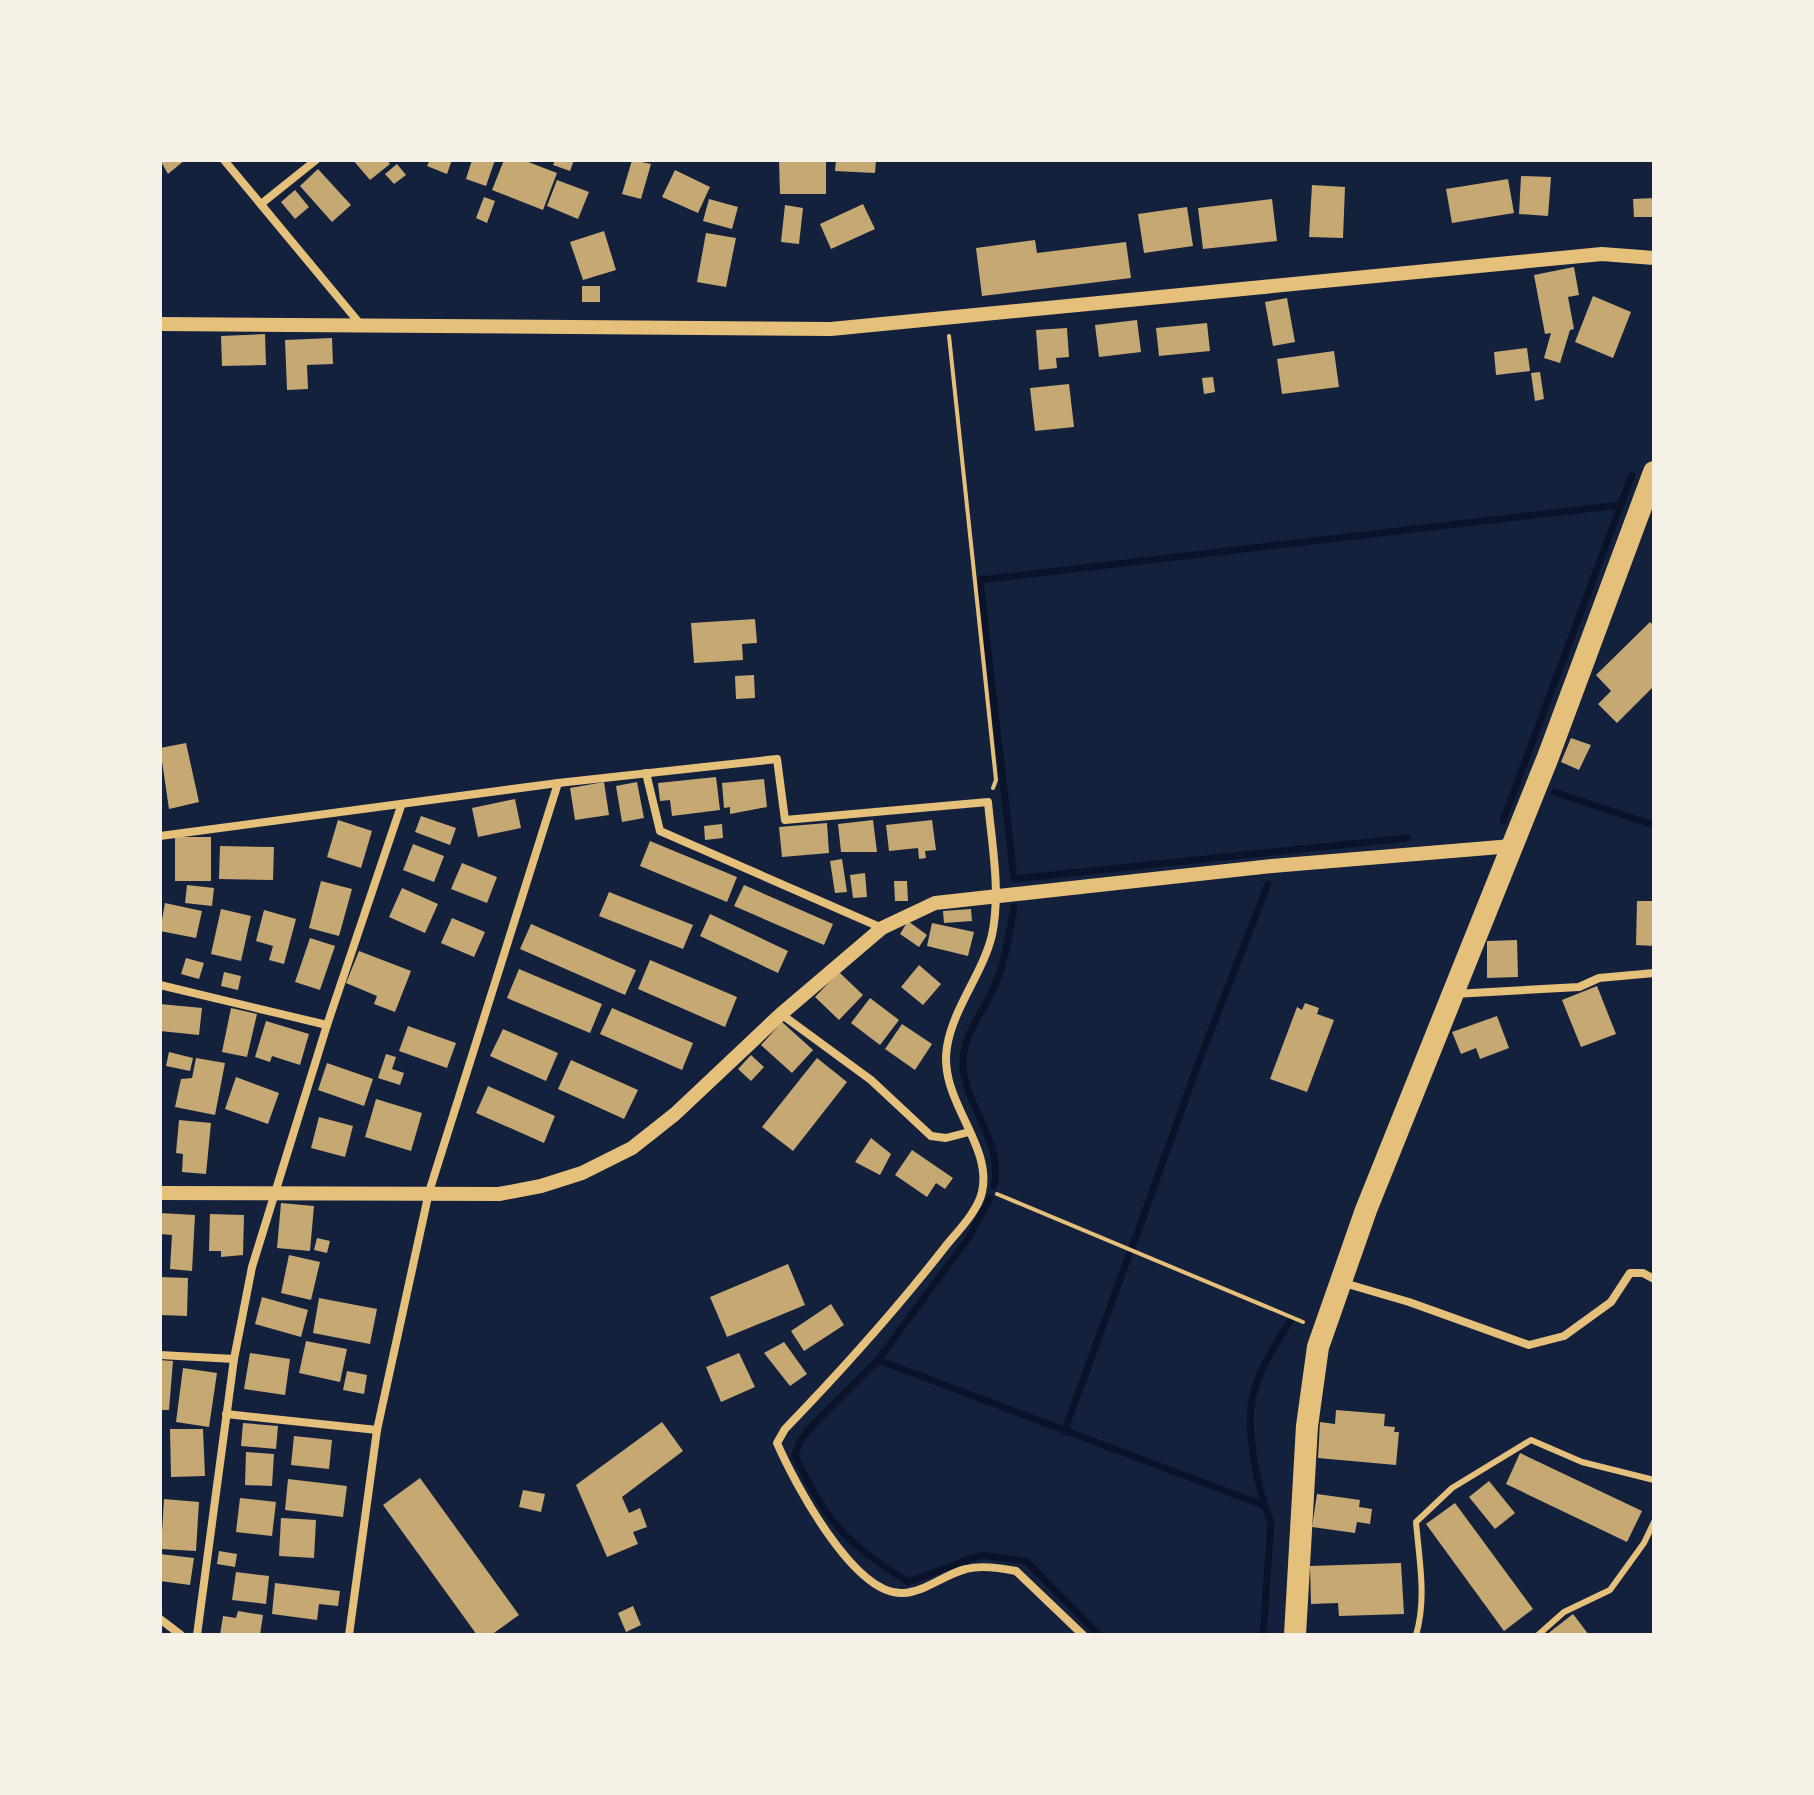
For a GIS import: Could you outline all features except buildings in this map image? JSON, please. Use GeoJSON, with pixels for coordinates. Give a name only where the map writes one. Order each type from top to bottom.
{"type":"FeatureCollection","features":[{"type":"Feature","properties":{"kind":"highway"},"geometry":{"type":"LineString","coordinates":[[1295,1635],[1307,1426],[1324,1330],[1340,1281],[1512,846],[1654,472]]}},
{"type":"Feature","properties":{"kind":"street"},"geometry":{"type":"LineString","coordinates":[[224,160],[361,325]]}},
{"type":"Feature","properties":{"kind":"street"},"geometry":{"type":"LineString","coordinates":[[261,204],[316,160]]}},
{"type":"Feature","properties":{"kind":"street"},"geometry":{"type":"LineString","coordinates":[[160,324],[831,329],[1602,254],[1654,258]]}},
{"type":"Feature","properties":{"kind":"street"},"geometry":{"type":"LineString","coordinates":[[160,836],[558,783],[777,759],[785,820],[988,802],[997,897],[991,937],[947,1045],[948,1086],[980,1159],[982,1192],[964,1222],[887,1321],[785,1429],[777,1443],[825,1533],[875,1585],[888,1592],[905,1593],[967,1568],[1016,1571],[1083,1635]]}},
{"type":"Feature","properties":{"kind":"street"},"geometry":{"type":"LineString","coordinates":[[646,773],[660,831],[882,928]]}},
{"type":"Feature","properties":{"kind":"street"},"geometry":{"type":"LineString","coordinates":[[349,1635],[377,1430],[429,1192],[558,783]]}},
{"type":"Feature","properties":{"kind":"street"},"geometry":{"type":"LineString","coordinates":[[197,1635],[234,1359],[252,1267],[327,1025],[401,806]]}},
{"type":"Feature","properties":{"kind":"street"},"geometry":{"type":"LineString","coordinates":[[160,1193],[513,1192],[569,1177],[632,1148],[675,1114],[781,1014],[882,928],[935,903],[1272,866],[1512,846]]}},
{"type":"Feature","properties":{"kind":"street"},"geometry":{"type":"LineString","coordinates":[[1454,994],[1579,987],[1599,978],[1654,973]]}},
{"type":"Feature","properties":{"kind":"street"},"geometry":{"type":"LineString","coordinates":[[160,985],[327,1025]]}},
{"type":"Feature","properties":{"kind":"street"},"geometry":{"type":"LineString","coordinates":[[781,1014],[871,1080],[931,1136],[946,1138],[969,1132]]}},
{"type":"Feature","properties":{"kind":"street"},"geometry":{"type":"LineString","coordinates":[[1340,1281],[1529,1345],[1564,1336],[1611,1302],[1630,1273],[1643,1273],[1654,1279]]}},
{"type":"Feature","properties":{"kind":"street"},"geometry":{"type":"LineString","coordinates":[[160,1355],[234,1359]]}},
{"type":"Feature","properties":{"kind":"street"},"geometry":{"type":"LineString","coordinates":[[226,1414],[377,1430]]}},
{"type":"Feature","properties":{"kind":"street"},"geometry":{"type":"LineString","coordinates":[[160,1619],[181,1635]]}},
{"type":"Feature","properties":{"kind":"lane"},"geometry":{"type":"LineString","coordinates":[[1416,1635],[1421,1620],[1416,1522],[1452,1488],[1531,1440],[1582,1462],[1654,1480]]}},
{"type":"Feature","properties":{"kind":"lane"},"geometry":{"type":"LineString","coordinates":[[1538,1635],[1564,1612],[1610,1590],[1644,1543],[1654,1522]]}},
{"type":"Feature","properties":{"kind":"path"},"geometry":{"type":"LineString","coordinates":[[947,317],[996,780],[988,802]]}},
{"type":"Feature","properties":{"kind":"path"},"geometry":{"type":"LineString","coordinates":[[982,1192],[996,1193],[1324,1330]]}},
{"type":"Feature","properties":{"kind":"waterway"},"geometry":{"type":"LineString","coordinates":[[1503,821],[1632,475]]}},
{"type":"Feature","properties":{"kind":"waterway"},"geometry":{"type":"LineString","coordinates":[[1407,838],[1014,879],[980,580],[1620,505]]}},
{"type":"Feature","properties":{"kind":"waterway"},"geometry":{"type":"LineString","coordinates":[[1554,792],[1654,825]]}},
{"type":"Feature","properties":{"kind":"waterway"},"geometry":{"type":"LineString","coordinates":[[1132,1248],[1198,1064],[1268,884]]}},
{"type":"Feature","properties":{"kind":"waterway"},"geometry":{"type":"LineString","coordinates":[[994,1186],[994,1154],[970,1094],[963,1063],[970,1033],[999,976],[1014,907]]}},
{"type":"Feature","properties":{"kind":"waterway"},"geometry":{"type":"LineString","coordinates":[[990,1198],[969,1237],[878,1360],[811,1427],[800,1441],[795,1456],[817,1498],[840,1529],[868,1555],[908,1582],[981,1555],[1026,1561],[1099,1635]]}},
{"type":"Feature","properties":{"kind":"waterway"},"geometry":{"type":"LineString","coordinates":[[1064,1432],[1129,1255]]}},
{"type":"Feature","properties":{"kind":"waterway"},"geometry":{"type":"LineString","coordinates":[[1263,1635],[1271,1522],[1254,1462],[1252,1400],[1262,1369],[1290,1322]]}},
{"type":"Feature","properties":{"kind":"waterway"},"geometry":{"type":"LineString","coordinates":[[878,1360],[1263,1505]]}}]}
